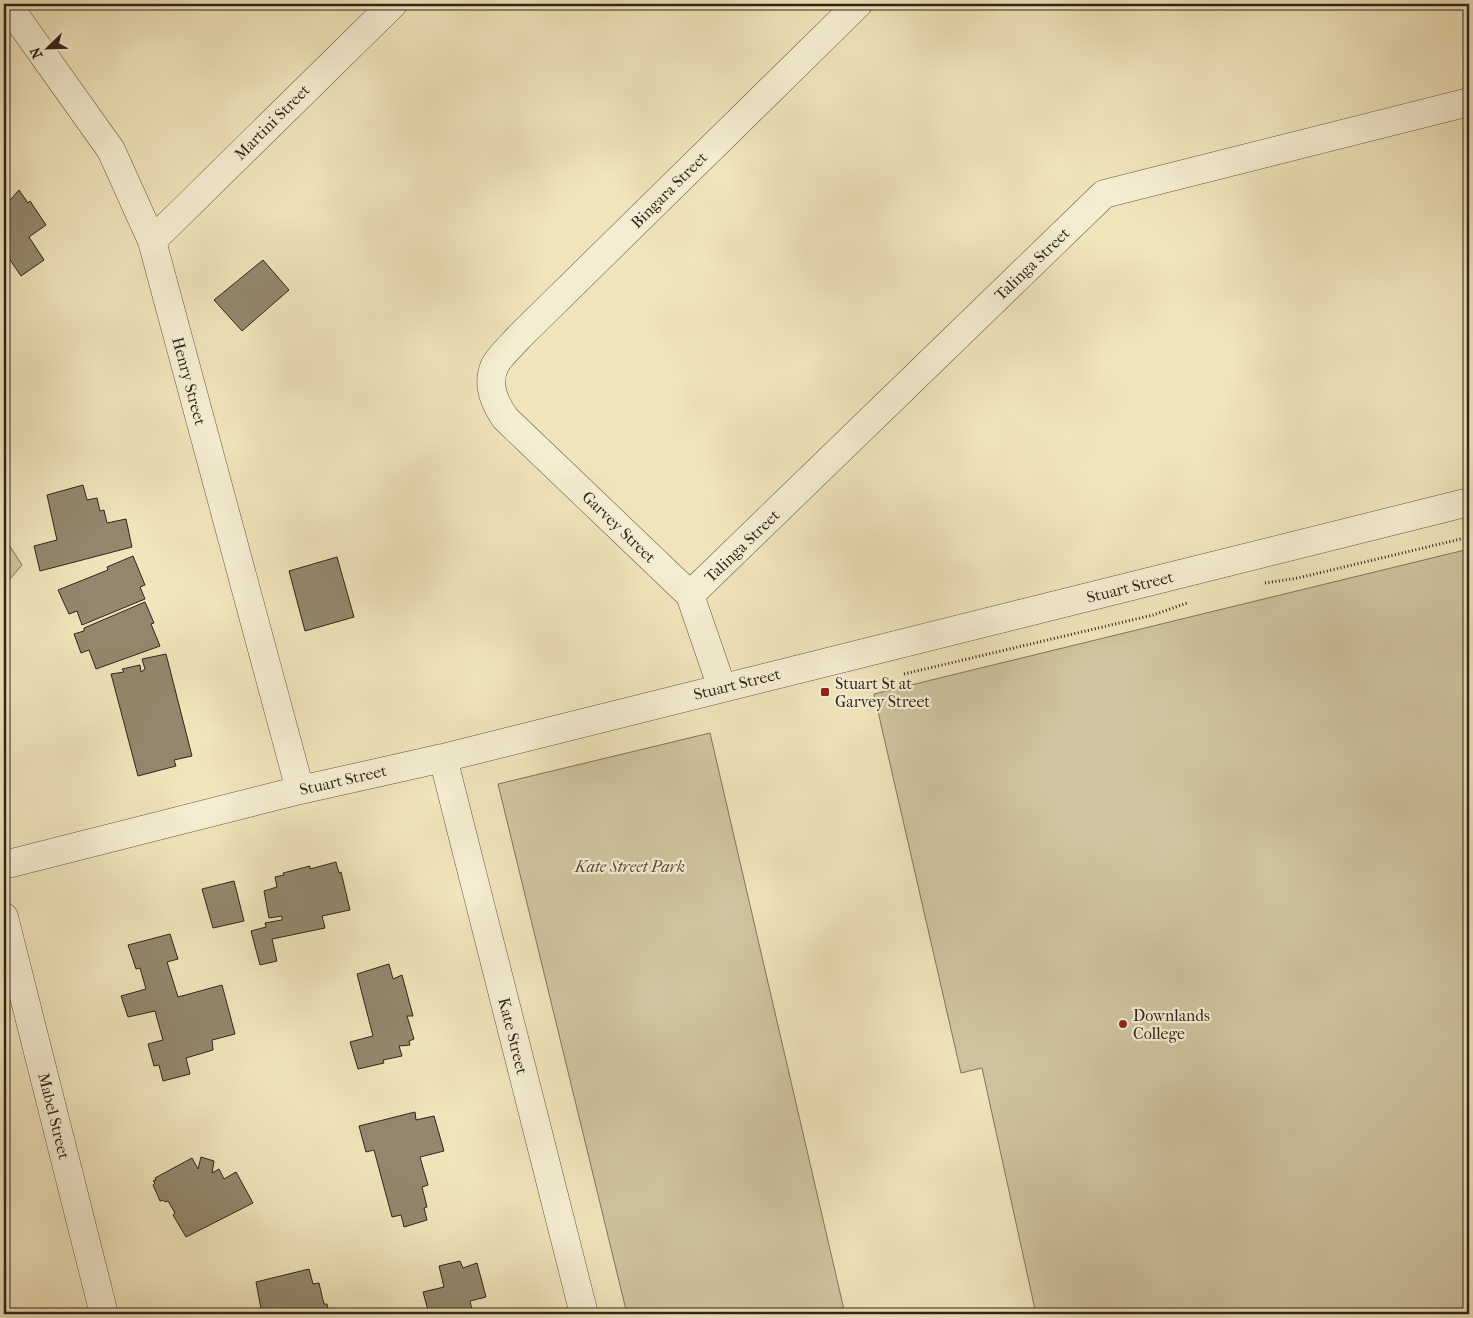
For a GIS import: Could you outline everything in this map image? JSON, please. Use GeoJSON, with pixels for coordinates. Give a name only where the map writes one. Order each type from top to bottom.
{"type":"FeatureCollection","features":[{"type":"Feature","properties":{"kind":"street","name":"Henry Street"},"geometry":{"type":"LineString","coordinates":[[7,4],[111,150],[152,241],[300,790]]}},
{"type":"Feature","properties":{"kind":"street","name":"Martini Street"},"geometry":{"type":"LineString","coordinates":[[152,241],[392,4]]}},
{"type":"Feature","properties":{"kind":"street","name":"Bingara Street"},"geometry":{"type":"LineString","coordinates":[[491,383],[495,364],[519,337],[858,4]]}},
{"type":"Feature","properties":{"kind":"street","name":"Talinga Street"},"geometry":{"type":"LineString","coordinates":[[690,596],[1104,194],[1469,102]]}},
{"type":"Feature","properties":{"kind":"street","name":"Garvey Street"},"geometry":{"type":"LineString","coordinates":[[491,383],[495,403],[505,418],[690,596],[722,688]]}},
{"type":"Feature","properties":{"kind":"street","name":"Stuart Street"},"geometry":{"type":"LineString","coordinates":[[4,865],[300,790],[443,758],[1469,502]]}},
{"type":"Feature","properties":{"kind":"street","name":"Kate Street"},"geometry":{"type":"LineString","coordinates":[[443,758],[584,1314]]}},
{"type":"Feature","properties":{"kind":"street","name":"Mabel Street"},"geometry":{"type":"LineString","coordinates":[[4,917],[104,1314]]}},
{"type":"Feature","properties":{"kind":"path"},"geometry":{"type":"LineString","coordinates":[[1261,584],[1298,578],[1469,537]]}},
{"type":"Feature","properties":{"kind":"path"},"geometry":{"type":"LineString","coordinates":[[901,674],[1153,615],[1188,602]]}},
{"type":"Feature","properties":{"kind":"green space"},"geometry":{"type":"Polygon","coordinates":[[[4,537],[22,565],[4,586],[4,537]]]}},
{"type":"Feature","properties":{"kind":"green space","name":"Downlands College"},"geometry":{"type":"Polygon","coordinates":[[[1469,549],[1469,1314],[1036,1314],[982,1068],[961,1073],[874,694],[1469,549]]]}},
{"type":"Feature","properties":{"kind":"green space","name":"Kate Street Park"},"geometry":{"type":"Polygon","coordinates":[[[710,733],[845,1314],[627,1314],[498,784],[710,733]]]}},
{"type":"Feature","properties":{"kind":"building"},"geometry":{"type":"Polygon","coordinates":[[[19,190],[28,203],[30,201],[46,225],[29,237],[44,260],[21,276],[4,251],[4,207],[19,190]]]}},
{"type":"Feature","properties":{"kind":"building"},"geometry":{"type":"Polygon","coordinates":[[[263,260],[289,290],[242,331],[214,300],[263,260]]]}},
{"type":"Feature","properties":{"kind":"building"},"geometry":{"type":"Polygon","coordinates":[[[83,485],[87,500],[97,498],[100,511],[104,510],[107,523],[126,519],[132,547],[40,571],[34,546],[57,540],[47,495],[83,485]]]}},
{"type":"Feature","properties":{"kind":"building"},"geometry":{"type":"Polygon","coordinates":[[[133,556],[145,585],[140,587],[145,599],[82,625],[77,611],[69,614],[58,590],[108,570],[107,567],[133,556]]]}},
{"type":"Feature","properties":{"kind":"building"},"geometry":{"type":"Polygon","coordinates":[[[337,557],[354,617],[305,631],[289,571],[337,557]]]}},
{"type":"Feature","properties":{"kind":"building"},"geometry":{"type":"Polygon","coordinates":[[[145,602],[154,623],[151,624],[160,646],[96,669],[89,650],[81,653],[74,634],[145,602]]]}},
{"type":"Feature","properties":{"kind":"building"},"geometry":{"type":"Polygon","coordinates":[[[166,654],[192,756],[174,760],[176,766],[138,776],[111,674],[124,672],[122,669],[140,665],[141,672],[145,669],[142,659],[166,654]]]}},
{"type":"Feature","properties":{"kind":"building"},"geometry":{"type":"Polygon","coordinates":[[[336,862],[339,873],[341,872],[350,910],[322,916],[325,928],[272,939],[277,961],[260,965],[251,931],[266,927],[265,923],[282,920],[282,916],[269,918],[264,891],[277,887],[275,877],[284,875],[283,873],[310,866],[310,869],[336,862]]]}},
{"type":"Feature","properties":{"kind":"building"},"geometry":{"type":"Polygon","coordinates":[[[234,881],[244,921],[213,928],[202,889],[234,881]]]}},
{"type":"Feature","properties":{"kind":"building"},"geometry":{"type":"Polygon","coordinates":[[[170,934],[178,959],[167,962],[178,997],[222,985],[235,1034],[212,1040],[213,1050],[186,1058],[190,1074],[163,1081],[159,1065],[154,1066],[148,1044],[163,1040],[155,1011],[128,1017],[121,996],[146,989],[140,968],[136,969],[128,945],[170,934]]]}},
{"type":"Feature","properties":{"kind":"building"},"geometry":{"type":"Polygon","coordinates":[[[389,964],[393,979],[402,975],[413,1016],[407,1016],[414,1039],[409,1041],[410,1045],[399,1046],[402,1056],[383,1060],[384,1063],[358,1069],[350,1042],[373,1036],[357,974],[389,964]]]}},
{"type":"Feature","properties":{"kind":"building"},"geometry":{"type":"Polygon","coordinates":[[[415,1112],[416,1120],[434,1116],[444,1151],[420,1157],[428,1185],[422,1187],[427,1207],[424,1208],[427,1220],[404,1227],[401,1215],[392,1217],[374,1150],[366,1152],[359,1126],[415,1112]]]}},
{"type":"Feature","properties":{"kind":"building"},"geometry":{"type":"Polygon","coordinates":[[[201,1157],[214,1161],[212,1173],[219,1169],[224,1179],[236,1172],[253,1203],[186,1237],[173,1215],[175,1213],[168,1201],[160,1201],[153,1181],[156,1180],[155,1178],[192,1158],[198,1169],[201,1157]]]}},
{"type":"Feature","properties":{"kind":"building"},"geometry":{"type":"Polygon","coordinates":[[[460,1261],[463,1268],[477,1263],[486,1297],[470,1301],[473,1314],[429,1314],[423,1292],[444,1287],[439,1266],[460,1261]]]}},
{"type":"Feature","properties":{"kind":"building"},"geometry":{"type":"Polygon","coordinates":[[[309,1269],[313,1284],[319,1283],[324,1304],[327,1304],[329,1314],[262,1314],[256,1282],[309,1269]]]}},
{"type":"Feature","properties":{"kind":"place","name":"Stuart St at Garvey Street"},"geometry":{"type":"Point","coordinates":[825,692]}},
{"type":"Feature","properties":{"kind":"place","name":"Downlands College"},"geometry":{"type":"Point","coordinates":[1123,1024]}}]}
